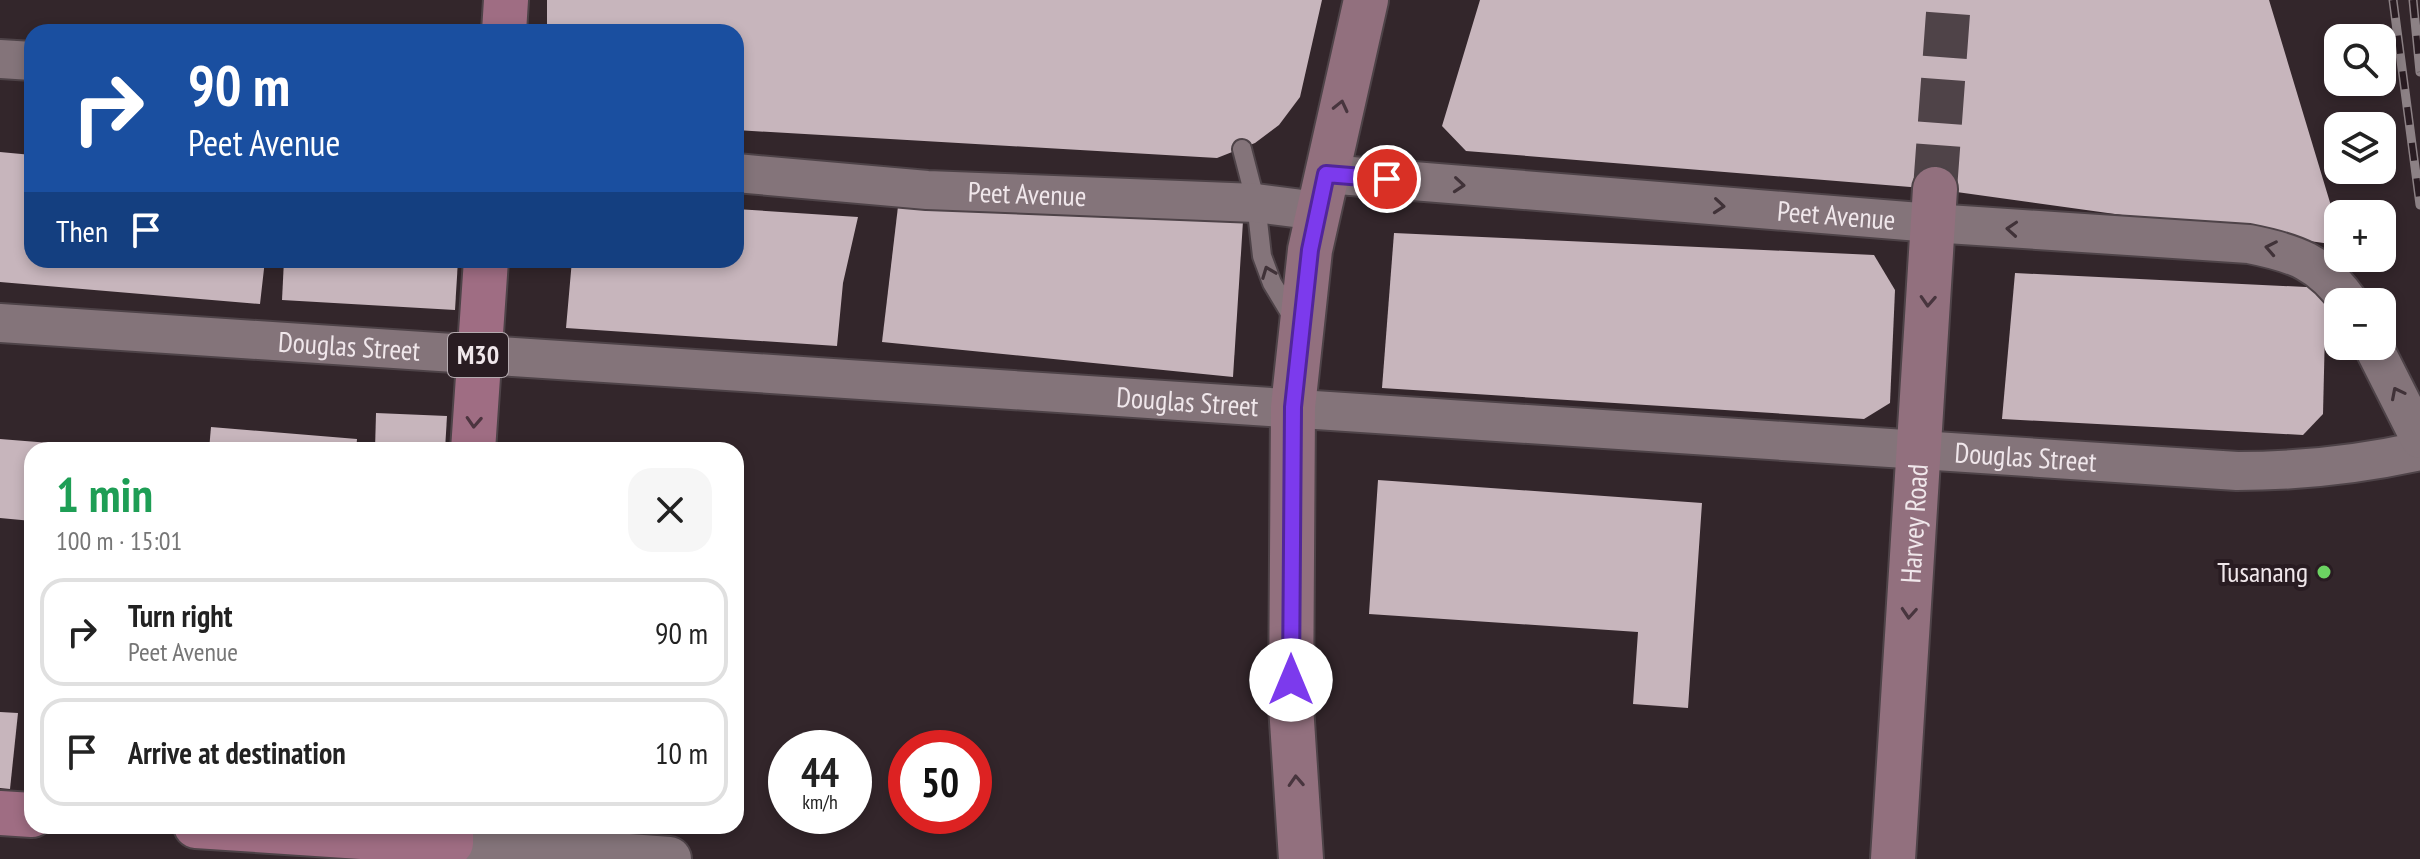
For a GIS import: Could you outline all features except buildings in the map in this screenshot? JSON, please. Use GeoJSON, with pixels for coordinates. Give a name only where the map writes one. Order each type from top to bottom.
{"type":"FeatureCollection","features":[{"type":"Feature","properties":{"kind":"main road"},"geometry":{"type":"LineString","coordinates":[[504,24],[506,0]]}},
{"type":"Feature","properties":{"kind":"main road"},"geometry":{"type":"LineString","coordinates":[[1301,859],[1291,706],[1293,407],[1310,250],[1366,0]]}},
{"type":"Feature","properties":{"kind":"main road","name":"Harvey Road"},"geometry":{"type":"LineString","coordinates":[[1893,859],[1934,206]]}},
{"type":"Feature","properties":{"kind":"main road","name":"M30"},"geometry":{"type":"LineString","coordinates":[[473,442],[485,268]]}},
{"type":"Feature","properties":{"kind":"main road"},"geometry":{"type":"LineString","coordinates":[[0,813],[24,814]]}},
{"type":"Feature","properties":{"kind":"street"},"geometry":{"type":"LineString","coordinates":[[0,59],[24,60]]}},
{"type":"Feature","properties":{"kind":"street","name":"Peet Avenue"},"geometry":{"type":"LineString","coordinates":[[744,174],[927,190],[1256,203],[1322,193],[1934,206],[2285,251],[2311,262],[2337,288]]}},
{"type":"Feature","properties":{"kind":"street","name":"Douglas Street"},"geometry":{"type":"LineString","coordinates":[[0,323],[2237,471],[2314,469],[2366,463],[2420,451]]}},
{"type":"Feature","properties":{"kind":"street"},"geometry":{"type":"LineString","coordinates":[[2380,360],[2420,439]]}},
{"type":"Feature","properties":{"kind":"street"},"geometry":{"type":"LineString","coordinates":[[451,834],[669,859]]}},
{"type":"Feature","properties":{"kind":"lane"},"geometry":{"type":"LineString","coordinates":[[1242,149],[1256,203],[1262,256],[1272,283],[1301,333]]}},
{"type":"Feature","properties":{"kind":"tunnel"},"geometry":{"type":"LineString","coordinates":[[1935,189],[1949,0]]}},
{"type":"Feature","properties":{"kind":"railway"},"geometry":{"type":"LineString","coordinates":[[2393,0],[2420,205]]}},
{"type":"Feature","properties":{"kind":"railway"},"geometry":{"type":"LineString","coordinates":[[2413,0],[2420,72]]}},
{"type":"Feature","properties":{"kind":"place","name":"Tusanang"},"geometry":{"type":"Point","coordinates":[2324,572]}},
{"type":"Feature","properties":{"kind":"route"},"geometry":{"type":"LineString","coordinates":[[1291,680],[1293,407],[1310,250],[1326,174],[1387,179]]}}]}
